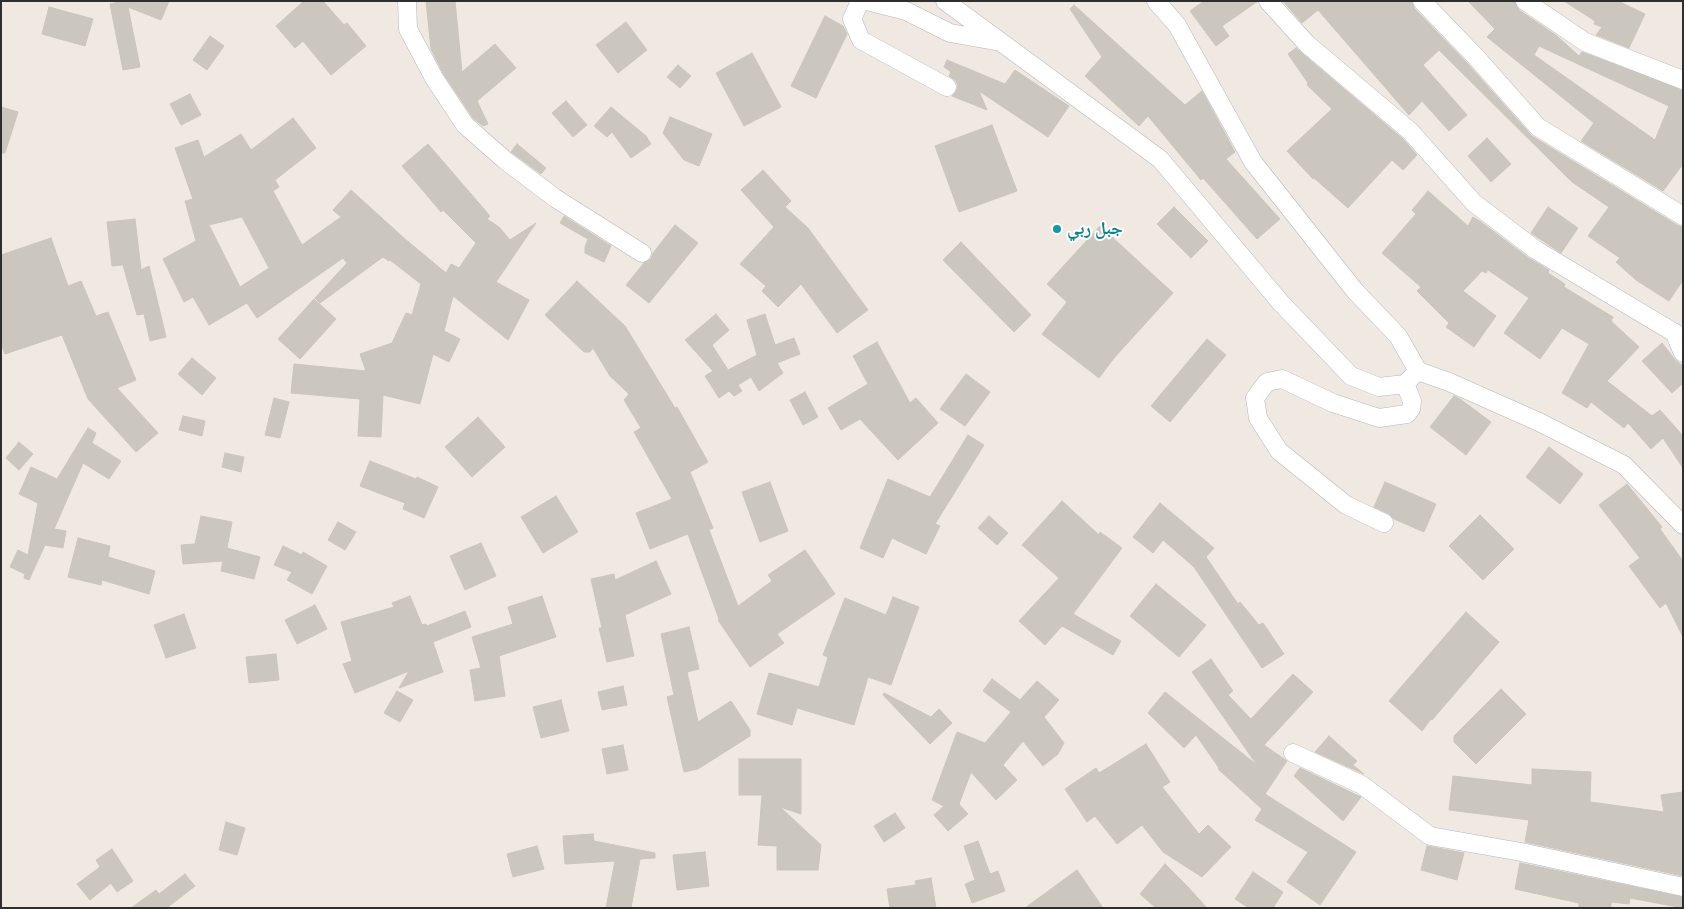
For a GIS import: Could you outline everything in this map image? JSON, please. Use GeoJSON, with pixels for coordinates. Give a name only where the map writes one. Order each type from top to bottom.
{"type":"FeatureCollection","features":[{"type":"Feature","properties":{"kind":"street"},"geometry":{"type":"LineString","coordinates":[[407,1],[408,28],[434,78],[465,125],[506,161],[555,198],[642,253]]}},
{"type":"Feature","properties":{"kind":"street"},"geometry":{"type":"LineString","coordinates":[[860,1],[852,19],[861,40],[947,87]]}},
{"type":"Feature","properties":{"kind":"street"},"geometry":{"type":"LineString","coordinates":[[867,1],[906,11],[950,33],[998,41]]}},
{"type":"Feature","properties":{"kind":"street"},"geometry":{"type":"LineString","coordinates":[[945,1],[1160,159],[1281,302],[1351,376],[1379,387],[1405,384],[1418,371]]}},
{"type":"Feature","properties":{"kind":"street"},"geometry":{"type":"LineString","coordinates":[[1156,1],[1177,25],[1252,162],[1355,291],[1398,336],[1418,371],[1449,382],[1539,422],[1624,466],[1683,525]]}},
{"type":"Feature","properties":{"kind":"street"},"geometry":{"type":"LineString","coordinates":[[1268,1],[1307,44],[1410,131],[1474,203],[1536,250],[1678,335],[1683,353]]}},
{"type":"Feature","properties":{"kind":"street"},"geometry":{"type":"LineString","coordinates":[[1422,1],[1475,56],[1538,127],[1683,216]]}},
{"type":"Feature","properties":{"kind":"street"},"geometry":{"type":"LineString","coordinates":[[1525,1],[1585,42],[1683,80]]}},
{"type":"Feature","properties":{"kind":"street"},"geometry":{"type":"LineString","coordinates":[[1384,523],[1346,505],[1279,451],[1258,418],[1255,398],[1267,382],[1282,379],[1333,403],[1379,418],[1407,414],[1411,409],[1412,401],[1405,384]]}},
{"type":"Feature","properties":{"kind":"street"},"geometry":{"type":"LineString","coordinates":[[1293,753],[1362,785],[1430,836],[1521,852],[1683,887]]}},
{"type":"Feature","properties":{"kind":"building"},"geometry":{"type":"Polygon","coordinates":[[[117,1],[169,1],[161,20],[128,7],[140,67],[123,70],[110,4],[117,1]]]}},
{"type":"Feature","properties":{"kind":"building"},"geometry":{"type":"Polygon","coordinates":[[[304,1],[323,1],[344,25],[347,23],[366,46],[331,75],[303,41],[295,48],[276,26],[304,1]]]}},
{"type":"Feature","properties":{"kind":"building"},"geometry":{"type":"Polygon","coordinates":[[[426,1],[455,1],[462,72],[495,44],[516,68],[477,101],[488,124],[483,126],[473,118],[443,73],[431,49],[426,1]]]}},
{"type":"Feature","properties":{"kind":"building"},"geometry":{"type":"Polygon","coordinates":[[[1204,1],[1258,1],[1222,26],[1229,36],[1216,46],[1190,11],[1204,1]]]}},
{"type":"Feature","properties":{"kind":"building"},"geometry":{"type":"Polygon","coordinates":[[[1283,1],[1412,1],[1414,8],[1467,63],[1532,136],[1683,227],[1683,280],[1669,301],[1636,280],[1616,262],[1620,258],[1588,236],[1609,207],[1572,182],[1439,50],[1423,65],[1467,115],[1449,131],[1422,101],[1409,115],[1318,10],[1302,23],[1283,1]]]}},
{"type":"Feature","properties":{"kind":"building"},"geometry":{"type":"Polygon","coordinates":[[[1468,1],[1515,1],[1519,10],[1557,36],[1579,56],[1582,52],[1683,90],[1683,164],[1663,191],[1581,141],[1594,123],[1487,37],[1495,29],[1468,1]],[[1539,46],[1534,55],[1655,140],[1669,106],[1539,46]]]}},
{"type":"Feature","properties":{"kind":"building"},"geometry":{"type":"Polygon","coordinates":[[[1564,1],[1618,1],[1645,14],[1629,48],[1596,35],[1602,27],[1594,24],[1595,21],[1564,1]]]}},
{"type":"Feature","properties":{"kind":"building"},"geometry":{"type":"Polygon","coordinates":[[[1074,5],[1185,105],[1202,91],[1235,152],[1226,159],[1280,219],[1257,239],[1203,178],[1201,180],[1148,116],[1139,126],[1085,76],[1102,57],[1070,9],[1074,5]]]}},
{"type":"Feature","properties":{"kind":"building"},"geometry":{"type":"Polygon","coordinates":[[[49,7],[93,19],[85,46],[42,34],[49,7]]]}},
{"type":"Feature","properties":{"kind":"building"},"geometry":{"type":"Polygon","coordinates":[[[825,16],[843,26],[847,34],[816,98],[791,86],[825,16]]]}},
{"type":"Feature","properties":{"kind":"building"},"geometry":{"type":"Polygon","coordinates":[[[626,22],[647,50],[618,73],[596,45],[626,22]]]}},
{"type":"Feature","properties":{"kind":"building"},"geometry":{"type":"Polygon","coordinates":[[[210,36],[224,46],[207,70],[193,60],[210,36]]]}},
{"type":"Feature","properties":{"kind":"building"},"geometry":{"type":"Polygon","coordinates":[[[1296,48],[1403,139],[1417,155],[1403,170],[1392,160],[1348,208],[1313,179],[1287,151],[1332,109],[1307,85],[1308,83],[1288,54],[1296,48]]]}},
{"type":"Feature","properties":{"kind":"building"},"geometry":{"type":"Polygon","coordinates":[[[752,53],[781,107],[744,126],[716,73],[752,53]]]}},
{"type":"Feature","properties":{"kind":"building"},"geometry":{"type":"Polygon","coordinates":[[[947,60],[1005,84],[1015,70],[1069,106],[1048,137],[979,91],[987,110],[952,96],[958,86],[956,81],[949,76],[951,72],[944,67],[947,60]]]}},
{"type":"Feature","properties":{"kind":"building"},"geometry":{"type":"Polygon","coordinates":[[[678,65],[691,76],[680,88],[667,77],[678,65]]]}},
{"type":"Feature","properties":{"kind":"building"},"geometry":{"type":"Polygon","coordinates":[[[190,94],[201,115],[181,125],[170,104],[190,94]]]}},
{"type":"Feature","properties":{"kind":"building"},"geometry":{"type":"Polygon","coordinates":[[[566,101],[587,125],[573,137],[552,113],[566,101]]]}},
{"type":"Feature","properties":{"kind":"building"},"geometry":{"type":"Polygon","coordinates":[[[1,107],[18,112],[5,153],[1,153],[1,107]]]}},
{"type":"Feature","properties":{"kind":"building"},"geometry":{"type":"Polygon","coordinates":[[[611,107],[646,136],[651,144],[631,158],[612,132],[607,137],[594,126],[611,107]]]}},
{"type":"Feature","properties":{"kind":"building"},"geometry":{"type":"Polygon","coordinates":[[[670,117],[712,134],[699,166],[684,160],[663,133],[670,117]]]}},
{"type":"Feature","properties":{"kind":"building"},"geometry":{"type":"Polygon","coordinates":[[[293,118],[316,148],[275,180],[279,187],[273,191],[302,245],[341,217],[333,210],[351,190],[446,273],[451,264],[459,268],[476,243],[443,210],[441,212],[402,166],[428,144],[490,216],[487,219],[499,227],[510,240],[536,223],[496,282],[529,300],[508,340],[453,296],[444,331],[460,339],[449,362],[433,354],[420,404],[383,395],[381,437],[358,436],[360,399],[291,393],[294,364],[366,371],[360,354],[392,343],[406,313],[412,315],[421,284],[390,260],[383,257],[320,303],[315,298],[347,263],[343,258],[257,318],[247,303],[209,325],[193,297],[184,302],[163,259],[196,241],[185,201],[193,199],[175,148],[198,140],[204,157],[241,134],[251,150],[293,118]],[[242,217],[209,225],[240,287],[269,268],[242,217]]]}},
{"type":"Feature","properties":{"kind":"building"},"geometry":{"type":"Polygon","coordinates":[[[992,125],[1017,191],[959,212],[935,146],[992,125]]]}},
{"type":"Feature","properties":{"kind":"building"},"geometry":{"type":"Polygon","coordinates":[[[1487,138],[1511,164],[1491,182],[1468,156],[1487,138]]]}},
{"type":"Feature","properties":{"kind":"building"},"geometry":{"type":"Polygon","coordinates":[[[517,144],[546,168],[541,174],[511,152],[517,144]]]}},
{"type":"Feature","properties":{"kind":"building"},"geometry":{"type":"Polygon","coordinates":[[[763,170],[791,201],[785,207],[808,228],[868,310],[837,333],[801,284],[778,307],[762,291],[766,286],[740,264],[774,227],[741,190],[763,170]]]}},
{"type":"Feature","properties":{"kind":"building"},"geometry":{"type":"Polygon","coordinates":[[[1428,191],[1468,226],[1473,217],[1481,222],[1530,259],[1549,270],[1548,273],[1565,284],[1564,287],[1613,317],[1611,321],[1639,347],[1607,381],[1652,416],[1660,410],[1683,436],[1683,468],[1663,438],[1651,449],[1628,423],[1624,428],[1591,402],[1587,408],[1562,393],[1589,344],[1562,328],[1540,359],[1504,333],[1529,298],[1488,270],[1486,273],[1482,271],[1463,291],[1496,316],[1474,347],[1446,327],[1449,323],[1417,291],[1421,287],[1382,253],[1416,214],[1412,210],[1428,191]]]}},
{"type":"Feature","properties":{"kind":"building"},"geometry":{"type":"Polygon","coordinates":[[[1174,207],[1208,241],[1191,258],[1157,224],[1174,207]]]}},
{"type":"Feature","properties":{"kind":"building"},"geometry":{"type":"Polygon","coordinates":[[[1548,207],[1578,228],[1561,253],[1531,233],[1548,207]]]}},
{"type":"Feature","properties":{"kind":"building"},"geometry":{"type":"Polygon","coordinates":[[[564,216],[611,246],[604,262],[585,253],[588,239],[560,223],[564,216]]]}},
{"type":"Feature","properties":{"kind":"building"},"geometry":{"type":"Polygon","coordinates":[[[135,219],[141,270],[149,266],[166,337],[150,341],[144,314],[137,315],[123,265],[112,266],[107,222],[135,219]]]}},
{"type":"Feature","properties":{"kind":"building"},"geometry":{"type":"Polygon","coordinates":[[[675,225],[698,243],[649,303],[626,285],[644,263],[651,259],[653,253],[675,225]]]}},
{"type":"Feature","properties":{"kind":"building"},"geometry":{"type":"Polygon","coordinates":[[[1100,226],[1173,293],[1114,358],[1099,378],[1042,334],[1067,302],[1047,284],[1100,226]]]}},
{"type":"Feature","properties":{"kind":"building"},"geometry":{"type":"Polygon","coordinates":[[[51,238],[68,286],[81,281],[96,316],[108,312],[136,380],[117,388],[158,433],[136,452],[88,399],[62,335],[5,354],[1,343],[1,255],[51,238]]]}},
{"type":"Feature","properties":{"kind":"building"},"geometry":{"type":"Polygon","coordinates":[[[961,242],[1031,315],[1014,332],[943,260],[961,242]]]}},
{"type":"Feature","properties":{"kind":"building"},"geometry":{"type":"Polygon","coordinates":[[[577,281],[625,326],[675,408],[677,407],[708,462],[690,472],[713,528],[709,530],[738,606],[772,581],[768,575],[805,550],[835,594],[777,634],[784,643],[750,667],[718,620],[688,534],[650,549],[636,513],[672,499],[634,432],[641,428],[624,400],[629,394],[610,376],[593,348],[590,352],[584,352],[545,315],[577,281]]]}},
{"type":"Feature","properties":{"kind":"building"},"geometry":{"type":"Polygon","coordinates":[[[314,299],[336,319],[300,359],[278,339],[314,299]]]}},
{"type":"Feature","properties":{"kind":"building"},"geometry":{"type":"Polygon","coordinates":[[[716,314],[729,330],[712,345],[728,370],[757,355],[747,320],[765,314],[775,345],[794,338],[800,354],[777,363],[783,373],[759,391],[751,377],[738,385],[742,391],[734,396],[729,391],[719,398],[705,376],[713,371],[685,340],[716,314]]]}},
{"type":"Feature","properties":{"kind":"building"},"geometry":{"type":"Polygon","coordinates":[[[1207,339],[1226,355],[1170,422],[1151,406],[1207,339]]]}},
{"type":"Feature","properties":{"kind":"building"},"geometry":{"type":"Polygon","coordinates":[[[877,342],[910,403],[916,398],[938,423],[898,460],[860,419],[841,430],[828,408],[868,384],[853,356],[877,342]]]}},
{"type":"Feature","properties":{"kind":"building"},"geometry":{"type":"Polygon","coordinates":[[[1662,343],[1676,361],[1683,366],[1683,383],[1672,393],[1642,361],[1662,343]]]}},
{"type":"Feature","properties":{"kind":"building"},"geometry":{"type":"Polygon","coordinates":[[[192,358],[216,378],[202,395],[178,374],[192,358]]]}},
{"type":"Feature","properties":{"kind":"building"},"geometry":{"type":"Polygon","coordinates":[[[966,374],[990,392],[965,426],[940,409],[966,374]]]}},
{"type":"Feature","properties":{"kind":"building"},"geometry":{"type":"Polygon","coordinates":[[[805,392],[818,417],[803,425],[790,400],[805,392]]]}},
{"type":"Feature","properties":{"kind":"building"},"geometry":{"type":"Polygon","coordinates":[[[1454,396],[1491,422],[1466,455],[1430,427],[1454,396]]]}},
{"type":"Feature","properties":{"kind":"building"},"geometry":{"type":"Polygon","coordinates":[[[274,398],[289,402],[280,438],[265,435],[274,398]]]}},
{"type":"Feature","properties":{"kind":"building"},"geometry":{"type":"Polygon","coordinates":[[[183,416],[205,421],[202,436],[179,430],[183,416]]]}},
{"type":"Feature","properties":{"kind":"building"},"geometry":{"type":"Polygon","coordinates":[[[478,417],[505,447],[472,477],[445,447],[478,417]]]}},
{"type":"Feature","properties":{"kind":"building"},"geometry":{"type":"Polygon","coordinates":[[[88,428],[96,433],[92,443],[121,461],[109,479],[83,463],[54,529],[66,531],[63,548],[45,545],[29,580],[24,578],[25,574],[10,567],[18,550],[28,555],[38,503],[19,494],[31,467],[57,479],[88,428]]]}},
{"type":"Feature","properties":{"kind":"building"},"geometry":{"type":"Polygon","coordinates":[[[968,435],[984,445],[935,524],[940,526],[926,554],[892,538],[883,558],[860,548],[888,479],[930,497],[968,435]]]}},
{"type":"Feature","properties":{"kind":"building"},"geometry":{"type":"Polygon","coordinates":[[[19,442],[33,454],[19,470],[6,458],[19,442]]]}},
{"type":"Feature","properties":{"kind":"building"},"geometry":{"type":"Polygon","coordinates":[[[1549,447],[1583,474],[1560,504],[1526,477],[1549,447]]]}},
{"type":"Feature","properties":{"kind":"building"},"geometry":{"type":"Polygon","coordinates":[[[225,453],[244,457],[241,472],[222,467],[225,453]]]}},
{"type":"Feature","properties":{"kind":"building"},"geometry":{"type":"Polygon","coordinates":[[[370,461],[416,479],[417,477],[438,487],[424,518],[403,509],[405,503],[360,486],[370,461]]]}},
{"type":"Feature","properties":{"kind":"building"},"geometry":{"type":"Polygon","coordinates":[[[770,482],[788,531],[760,542],[742,492],[770,482]]]}},
{"type":"Feature","properties":{"kind":"building"},"geometry":{"type":"Polygon","coordinates":[[[1385,482],[1436,504],[1424,532],[1394,519],[1389,514],[1374,507],[1385,482]]]}},
{"type":"Feature","properties":{"kind":"building"},"geometry":{"type":"Polygon","coordinates":[[[1627,484],[1662,527],[1660,529],[1683,561],[1683,637],[1666,603],[1660,608],[1629,566],[1640,558],[1599,505],[1627,484]]]}},
{"type":"Feature","properties":{"kind":"building"},"geometry":{"type":"Polygon","coordinates":[[[556,496],[578,532],[543,553],[521,517],[556,496]]]}},
{"type":"Feature","properties":{"kind":"building"},"geometry":{"type":"Polygon","coordinates":[[[1062,501],[1099,535],[1100,532],[1122,548],[1073,614],[1121,641],[1113,655],[1062,626],[1045,645],[1019,621],[1059,578],[1022,545],[1062,501]]]}},
{"type":"Feature","properties":{"kind":"building"},"geometry":{"type":"Polygon","coordinates":[[[1160,503],[1214,548],[1206,557],[1238,604],[1240,602],[1259,625],[1263,623],[1284,654],[1262,668],[1194,567],[1163,540],[1153,553],[1133,537],[1160,503]]]}},
{"type":"Feature","properties":{"kind":"building"},"geometry":{"type":"Polygon","coordinates":[[[1480,515],[1514,549],[1483,580],[1449,546],[1480,515]]]}},
{"type":"Feature","properties":{"kind":"building"},"geometry":{"type":"Polygon","coordinates":[[[201,516],[232,522],[227,548],[260,557],[254,579],[221,571],[223,561],[183,564],[181,545],[195,544],[201,516]]]}},
{"type":"Feature","properties":{"kind":"building"},"geometry":{"type":"Polygon","coordinates":[[[989,516],[1008,533],[997,545],[978,528],[989,516]]]}},
{"type":"Feature","properties":{"kind":"building"},"geometry":{"type":"Polygon","coordinates":[[[338,522],[356,532],[345,550],[328,540],[338,522]]]}},
{"type":"Feature","properties":{"kind":"building"},"geometry":{"type":"Polygon","coordinates":[[[78,538],[110,546],[108,557],[155,571],[149,594],[102,580],[101,585],[68,577],[78,538]]]}},
{"type":"Feature","properties":{"kind":"building"},"geometry":{"type":"Polygon","coordinates":[[[481,543],[496,576],[465,590],[450,556],[481,543]]]}},
{"type":"Feature","properties":{"kind":"building"},"geometry":{"type":"Polygon","coordinates":[[[283,546],[302,555],[303,552],[327,566],[312,594],[287,580],[292,572],[274,565],[283,546]]]}},
{"type":"Feature","properties":{"kind":"building"},"geometry":{"type":"Polygon","coordinates":[[[656,561],[671,594],[625,615],[634,656],[607,662],[599,628],[602,628],[591,579],[614,574],[615,580],[656,561]]]}},
{"type":"Feature","properties":{"kind":"building"},"geometry":{"type":"Polygon","coordinates":[[[1156,584],[1206,625],[1179,657],[1130,616],[1156,584]]]}},
{"type":"Feature","properties":{"kind":"building"},"geometry":{"type":"Polygon","coordinates":[[[410,596],[422,625],[426,624],[427,626],[465,611],[471,627],[433,642],[443,672],[399,688],[409,671],[355,693],[343,664],[352,661],[341,622],[394,607],[392,603],[410,596]]]}},
{"type":"Feature","properties":{"kind":"building"},"geometry":{"type":"Polygon","coordinates":[[[542,596],[556,637],[499,656],[505,696],[475,701],[470,670],[481,668],[472,637],[513,624],[508,607],[542,596]]]}},
{"type":"Feature","properties":{"kind":"building"},"geometry":{"type":"Polygon","coordinates":[[[893,597],[919,607],[891,685],[868,677],[854,725],[797,708],[792,725],[757,714],[769,673],[819,687],[828,657],[823,655],[845,598],[886,615],[893,597]]]}},
{"type":"Feature","properties":{"kind":"building"},"geometry":{"type":"Polygon","coordinates":[[[315,605],[327,629],[297,644],[285,620],[315,605]]]}},
{"type":"Feature","properties":{"kind":"building"},"geometry":{"type":"Polygon","coordinates":[[[1466,612],[1499,642],[1422,731],[1389,701],[1466,612]]]}},
{"type":"Feature","properties":{"kind":"building"},"geometry":{"type":"Polygon","coordinates":[[[184,614],[196,648],[166,658],[154,625],[184,614]]]}},
{"type":"Feature","properties":{"kind":"building"},"geometry":{"type":"Polygon","coordinates":[[[689,627],[699,669],[687,672],[698,722],[731,701],[750,730],[750,736],[698,769],[684,772],[667,697],[674,695],[661,634],[689,627]]]}},
{"type":"Feature","properties":{"kind":"building"},"geometry":{"type":"Polygon","coordinates":[[[276,654],[279,680],[249,683],[246,657],[276,654]]]}},
{"type":"Feature","properties":{"kind":"building"},"geometry":{"type":"Polygon","coordinates":[[[1211,659],[1233,691],[1228,695],[1251,719],[1293,674],[1313,692],[1264,745],[1287,761],[1265,794],[1356,852],[1320,905],[1287,882],[1308,852],[1255,820],[1262,809],[1218,769],[1196,735],[1184,748],[1148,713],[1165,692],[1257,765],[1192,672],[1211,659]]]}},
{"type":"Feature","properties":{"kind":"building"},"geometry":{"type":"Polygon","coordinates":[[[992,679],[1020,700],[1037,681],[1059,700],[1044,717],[1064,743],[1058,754],[1043,766],[1023,741],[1003,765],[1017,780],[996,800],[971,772],[959,804],[968,814],[948,831],[934,815],[944,806],[932,800],[957,732],[985,743],[1011,712],[983,691],[992,679]]]}},
{"type":"Feature","properties":{"kind":"building"},"geometry":{"type":"Polygon","coordinates":[[[623,686],[627,705],[602,710],[598,692],[623,686]]]}},
{"type":"Feature","properties":{"kind":"building"},"geometry":{"type":"Polygon","coordinates":[[[1501,689],[1526,714],[1476,764],[1454,742],[1454,736],[1501,689]]]}},
{"type":"Feature","properties":{"kind":"building"},"geometry":{"type":"Polygon","coordinates":[[[397,691],[413,700],[400,722],[384,713],[397,691]]]}},
{"type":"Feature","properties":{"kind":"building"},"geometry":{"type":"Polygon","coordinates":[[[884,693],[931,717],[939,709],[952,723],[930,744],[883,695],[884,693]]]}},
{"type":"Feature","properties":{"kind":"building"},"geometry":{"type":"Polygon","coordinates":[[[561,700],[569,731],[541,738],[533,707],[561,700]]]}},
{"type":"Feature","properties":{"kind":"building"},"geometry":{"type":"Polygon","coordinates":[[[1329,736],[1357,761],[1353,765],[1364,774],[1315,752],[1329,736]]]}},
{"type":"Feature","properties":{"kind":"building"},"geometry":{"type":"Polygon","coordinates":[[[1146,744],[1170,782],[1162,787],[1199,834],[1208,825],[1231,847],[1202,877],[1163,852],[1142,825],[1117,844],[1095,816],[1087,822],[1065,789],[1096,768],[1099,773],[1146,744]]]}},
{"type":"Feature","properties":{"kind":"building"},"geometry":{"type":"Polygon","coordinates":[[[623,745],[628,770],[607,774],[602,749],[623,745]]]}},
{"type":"Feature","properties":{"kind":"building"},"geometry":{"type":"Polygon","coordinates":[[[739,759],[801,759],[801,814],[780,807],[821,845],[818,870],[777,870],[777,846],[758,845],[762,795],[739,795],[739,759]]]}},
{"type":"Feature","properties":{"kind":"building"},"geometry":{"type":"Polygon","coordinates":[[[1300,768],[1361,797],[1343,821],[1294,776],[1300,768]]]}},
{"type":"Feature","properties":{"kind":"building"},"geometry":{"type":"Polygon","coordinates":[[[1532,769],[1591,772],[1590,802],[1664,812],[1661,795],[1683,792],[1683,876],[1525,842],[1529,820],[1449,810],[1453,776],[1532,785],[1532,769]]]}},
{"type":"Feature","properties":{"kind":"building"},"geometry":{"type":"Polygon","coordinates":[[[895,813],[905,828],[884,842],[874,826],[895,813]]]}},
{"type":"Feature","properties":{"kind":"building"},"geometry":{"type":"Polygon","coordinates":[[[226,822],[245,828],[237,855],[219,850],[226,822]]]}},
{"type":"Feature","properties":{"kind":"building"},"geometry":{"type":"Polygon","coordinates":[[[593,834],[594,841],[655,853],[655,858],[640,859],[631,908],[606,908],[615,861],[565,864],[563,836],[593,834]]]}},
{"type":"Feature","properties":{"kind":"building"},"geometry":{"type":"Polygon","coordinates":[[[978,841],[990,874],[998,871],[1005,891],[972,903],[965,884],[975,880],[964,846],[978,841]]]}},
{"type":"Feature","properties":{"kind":"building"},"geometry":{"type":"Polygon","coordinates":[[[537,846],[544,869],[513,877],[507,854],[537,846]]]}},
{"type":"Feature","properties":{"kind":"building"},"geometry":{"type":"Polygon","coordinates":[[[1427,846],[1464,853],[1457,880],[1421,870],[1427,846]]]}},
{"type":"Feature","properties":{"kind":"building"},"geometry":{"type":"Polygon","coordinates":[[[112,849],[133,881],[117,892],[111,883],[90,900],[77,884],[100,867],[96,860],[112,849]]]}},
{"type":"Feature","properties":{"kind":"building"},"geometry":{"type":"Polygon","coordinates":[[[705,852],[709,886],[677,890],[673,855],[705,852]]]}},
{"type":"Feature","properties":{"kind":"building"},"geometry":{"type":"Polygon","coordinates":[[[1520,863],[1683,897],[1683,908],[1630,898],[1629,904],[1611,902],[1611,908],[1579,908],[1579,903],[1515,889],[1520,863]]]}},
{"type":"Feature","properties":{"kind":"building"},"geometry":{"type":"Polygon","coordinates":[[[1165,864],[1207,908],[1156,908],[1140,894],[1165,864]]]}},
{"type":"Feature","properties":{"kind":"building"},"geometry":{"type":"Polygon","coordinates":[[[1077,870],[1103,908],[1025,908],[1077,870]]]}},
{"type":"Feature","properties":{"kind":"building"},"geometry":{"type":"Polygon","coordinates":[[[1253,872],[1283,892],[1273,908],[1249,908],[1235,899],[1253,872]]]}},
{"type":"Feature","properties":{"kind":"building"},"geometry":{"type":"Polygon","coordinates":[[[185,874],[195,886],[168,908],[131,908],[156,890],[159,894],[185,874]]]}},
{"type":"Feature","properties":{"kind":"building"},"geometry":{"type":"Polygon","coordinates":[[[931,878],[936,908],[890,908],[887,889],[916,885],[915,881],[931,878]]]}},
{"type":"Feature","properties":{"kind":"place","name":"جبل ربي"},"geometry":{"type":"Point","coordinates":[1057,229]}}]}
